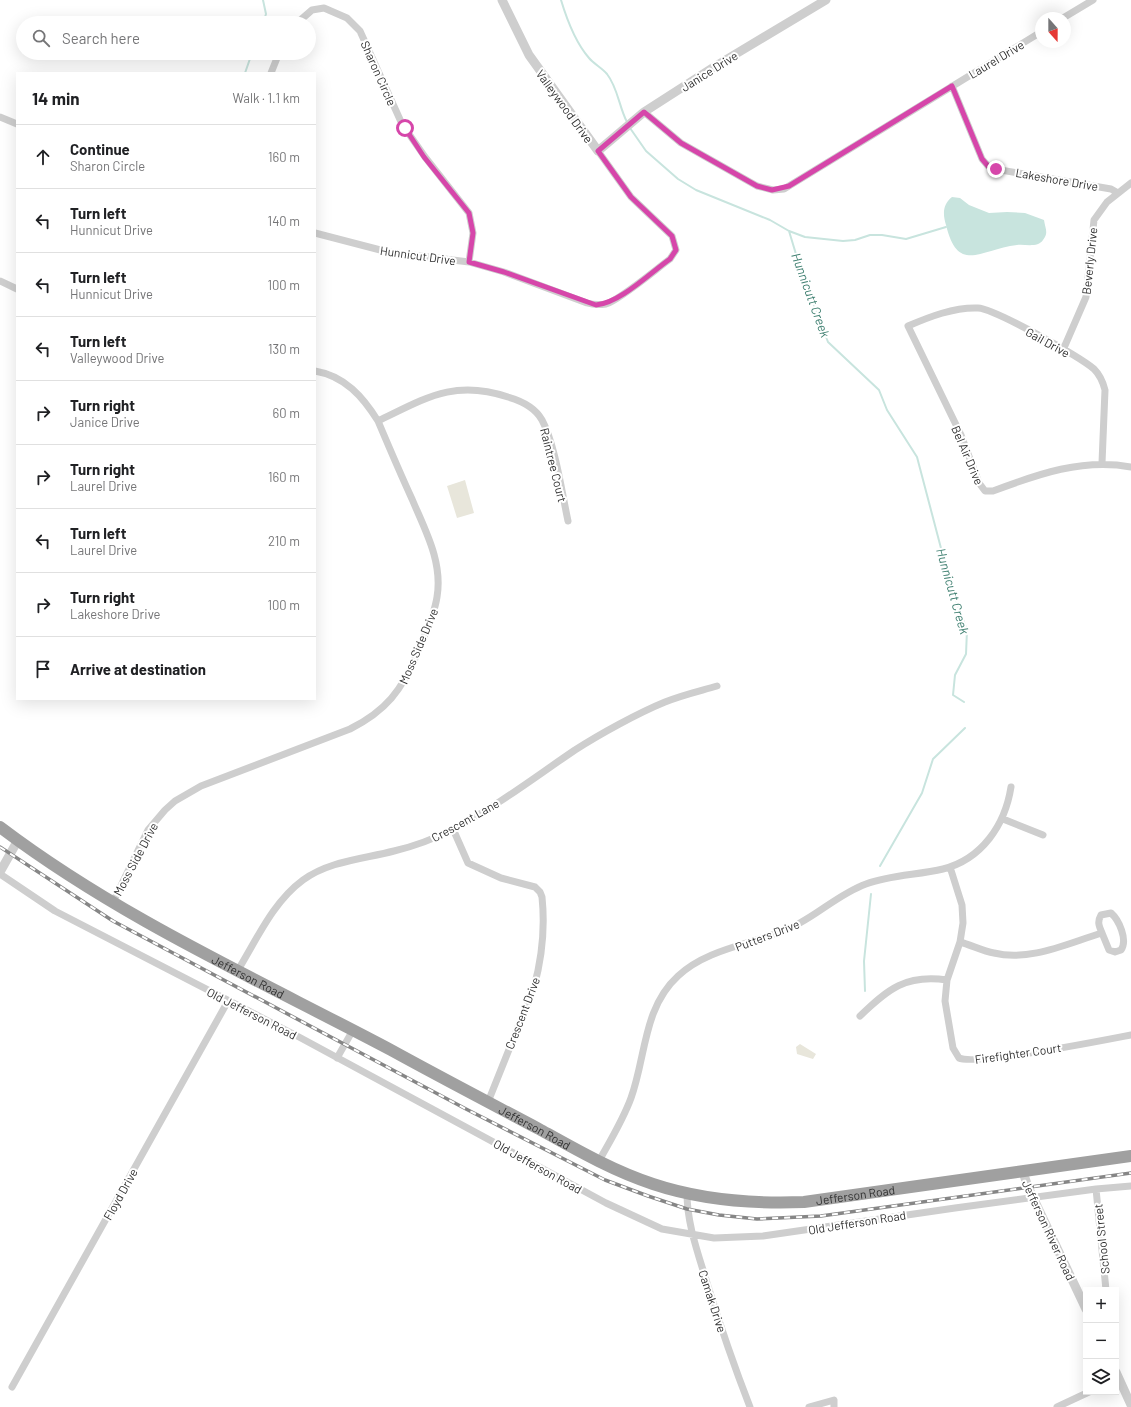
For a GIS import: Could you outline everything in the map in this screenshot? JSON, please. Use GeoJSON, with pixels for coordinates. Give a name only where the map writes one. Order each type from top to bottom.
{"type":"FeatureCollection","features":[{"type":"Feature","properties":{"kind":"highway","name":"Jefferson Road"},"geometry":{"type":"LineString","coordinates":[[0,827],[112,902],[599,1161],[651,1183],[688,1193],[752,1202],[804,1202],[1131,1156]]}},
{"type":"Feature","properties":{"kind":"street"},"geometry":{"type":"LineString","coordinates":[[304,16],[315,8],[315,0]]}},
{"type":"Feature","properties":{"kind":"street","name":"Valleywood Drive"},"geometry":{"type":"LineString","coordinates":[[502,0],[529,55],[631,197],[672,236],[676,250],[670,259]]}},
{"type":"Feature","properties":{"kind":"street","name":"Janice Drive"},"geometry":{"type":"LineString","coordinates":[[598,151],[644,112],[719,64],[826,0]]}},
{"type":"Feature","properties":{"kind":"street"},"geometry":{"type":"LineString","coordinates":[[1071,13],[1093,0]]}},
{"type":"Feature","properties":{"kind":"street","name":"Sharon Circle"},"geometry":{"type":"LineString","coordinates":[[315,8],[324,8],[336,12],[347,18],[360,31],[402,124],[424,157],[469,213],[473,233],[469,262]]}},
{"type":"Feature","properties":{"kind":"street","name":"Laurel Drive"},"geometry":{"type":"LineString","coordinates":[[644,112],[681,143],[757,186],[777,190],[789,186],[1035,36]]}},
{"type":"Feature","properties":{"kind":"street"},"geometry":{"type":"LineString","coordinates":[[271,72],[276,60]]}},
{"type":"Feature","properties":{"kind":"street","name":"Lakeshore Drive"},"geometry":{"type":"LineString","coordinates":[[952,86],[979,154],[988,166],[996,169],[1111,189],[1118,193]]}},
{"type":"Feature","properties":{"kind":"street"},"geometry":{"type":"LineString","coordinates":[[0,117],[16,124]]}},
{"type":"Feature","properties":{"kind":"street","name":"Beverly Drive"},"geometry":{"type":"LineString","coordinates":[[1063,350],[1086,297],[1094,220],[1102,207],[1131,183]]}},
{"type":"Feature","properties":{"kind":"street","name":"Hunnicut Drive"},"geometry":{"type":"LineString","coordinates":[[316,233],[388,252],[469,262],[504,272],[596,305],[606,304],[618,298],[670,259]]}},
{"type":"Feature","properties":{"kind":"street"},"geometry":{"type":"LineString","coordinates":[[0,281],[16,289]]}},
{"type":"Feature","properties":{"kind":"street","name":"Gail Drive"},"geometry":{"type":"LineString","coordinates":[[908,326],[928,318],[959,310],[980,308],[998,315],[1089,365],[1099,374],[1104,384],[1106,403],[1102,463]]}},
{"type":"Feature","properties":{"kind":"street","name":"Bel Air Drive"},"geometry":{"type":"LineString","coordinates":[[908,326],[961,435],[983,489],[991,492],[1061,469],[1102,463],[1131,467]]}},
{"type":"Feature","properties":{"kind":"street","name":"Moss Side Drive"},"geometry":{"type":"LineString","coordinates":[[112,902],[148,830],[175,801],[201,786],[365,721],[386,706],[404,682],[432,616],[438,597],[438,573],[432,546],[378,421],[367,403],[349,385],[335,377],[316,371]]}},
{"type":"Feature","properties":{"kind":"street","name":"Raintree Court"},"geometry":{"type":"LineString","coordinates":[[378,421],[435,394],[453,390],[471,389],[490,391],[528,405],[536,412],[547,430],[568,520]]}},
{"type":"Feature","properties":{"kind":"street","name":"Crescent Lane"},"geometry":{"type":"LineString","coordinates":[[238,970],[279,902],[292,889],[312,874],[324,868],[338,864],[411,847],[453,829],[484,811],[576,749],[632,718],[665,702],[717,686]]}},
{"type":"Feature","properties":{"kind":"street","name":"Putters Drive"},"geometry":{"type":"LineString","coordinates":[[599,1161],[631,1098],[653,1011],[667,987],[686,969],[705,958],[790,928],[854,889],[866,884],[950,867],[962,862],[983,846],[1003,819],[1010,787]]}},
{"type":"Feature","properties":{"kind":"street"},"geometry":{"type":"LineString","coordinates":[[1003,819],[1043,835]]}},
{"type":"Feature","properties":{"kind":"street","name":"Crescent Drive"},"geometry":{"type":"LineString","coordinates":[[453,829],[468,863],[502,878],[535,887],[540,892],[542,897],[541,948],[538,973],[488,1102]]}},
{"type":"Feature","properties":{"kind":"street"},"geometry":{"type":"LineString","coordinates":[[0,873],[18,840]]}},
{"type":"Feature","properties":{"kind":"street","name":"Firefighter Court"},"geometry":{"type":"LineString","coordinates":[[950,867],[960,896],[963,914],[960,942],[947,980],[945,1001],[955,1052],[962,1060],[1004,1057],[1131,1035]]}},
{"type":"Feature","properties":{"kind":"street","name":"Old Jefferson Road"},"geometry":{"type":"LineString","coordinates":[[0,873],[55,911],[338,1058],[624,1213],[653,1226],[693,1235],[720,1238],[763,1236],[1033,1197],[1131,1186]]}},
{"type":"Feature","properties":{"kind":"street"},"geometry":{"type":"LineString","coordinates":[[1111,913],[1118,922],[1123,938],[1124,943],[1121,950],[1115,952],[1109,950],[1102,933],[1098,919],[1101,915],[1111,913]]}},
{"type":"Feature","properties":{"kind":"street"},"geometry":{"type":"LineString","coordinates":[[960,942],[995,953],[1017,956],[1038,952],[1102,933]]}},
{"type":"Feature","properties":{"kind":"street"},"geometry":{"type":"LineString","coordinates":[[860,1016],[882,995],[904,982],[923,978],[947,980]]}},
{"type":"Feature","properties":{"kind":"street","name":"Floyd Drive"},"geometry":{"type":"LineString","coordinates":[[12,1387],[228,1001]]}},
{"type":"Feature","properties":{"kind":"street"},"geometry":{"type":"LineString","coordinates":[[338,1058],[352,1030]]}},
{"type":"Feature","properties":{"kind":"street","name":"Jefferson River Road"},"geometry":{"type":"LineString","coordinates":[[1023,1172],[1033,1197],[1083,1303]]}},
{"type":"Feature","properties":{"kind":"street","name":"School Street"},"geometry":{"type":"LineString","coordinates":[[1096,1189],[1106,1287]]}},
{"type":"Feature","properties":{"kind":"street","name":"Camak Drive"},"geometry":{"type":"LineString","coordinates":[[688,1193],[688,1217],[693,1235],[728,1346],[750,1407]]}},
{"type":"Feature","properties":{"kind":"street"},"geometry":{"type":"LineString","coordinates":[[1119,1381],[1131,1404]]}},
{"type":"Feature","properties":{"kind":"street"},"geometry":{"type":"LineString","coordinates":[[1056,1407],[1083,1395]]}},
{"type":"Feature","properties":{"kind":"street"},"geometry":{"type":"LineString","coordinates":[[808,1407],[834,1400],[834,1407]]}},
{"type":"Feature","properties":{"kind":"shaded area"},"geometry":{"type":"Polygon","coordinates":[[[952,197],[960,198],[969,205],[989,213],[1025,213],[1044,220],[1046,235],[1041,242],[1035,245],[1004,247],[982,254],[964,254],[957,250],[951,240],[945,221],[944,210],[946,203],[952,197]]]}},
{"type":"Feature","properties":{"kind":"shaded area"},"geometry":{"type":"Polygon","coordinates":[[[465,480],[474,513],[457,518],[447,486],[465,480]]]}},
{"type":"Feature","properties":{"kind":"shaded area"},"geometry":{"type":"Polygon","coordinates":[[[800,1044],[816,1054],[813,1059],[797,1054],[796,1047],[800,1044]]]}},
{"type":"Feature","properties":{"kind":"waterway"},"geometry":{"type":"LineString","coordinates":[[263,0],[265,16]]}},
{"type":"Feature","properties":{"kind":"waterway","name":"Hunnicutt Creek"},"geometry":{"type":"LineString","coordinates":[[561,0],[569,23],[584,52],[611,79],[627,122]]}},
{"type":"Feature","properties":{"kind":"waterway"},"geometry":{"type":"LineString","coordinates":[[245,72],[250,60]]}},
{"type":"Feature","properties":{"kind":"waterway","name":"Hunnicutt Creek"},"geometry":{"type":"LineString","coordinates":[[630,128],[646,151],[678,179],[696,190],[770,220],[789,231],[805,237],[843,241],[855,240],[870,235],[882,235],[906,239],[946,227]]}},
{"type":"Feature","properties":{"kind":"waterway","name":"Hunnicutt Creek"},"geometry":{"type":"LineString","coordinates":[[789,231],[802,274],[828,342],[879,390],[887,410],[917,457],[952,590],[967,630],[966,654],[955,675],[953,695],[964,702]]}},
{"type":"Feature","properties":{"kind":"waterway","name":"Hunnicutt Creek"},"geometry":{"type":"LineString","coordinates":[[880,866],[922,793],[933,759],[965,728]]}},
{"type":"Feature","properties":{"kind":"waterway","name":"Hunnicutt Creek"},"geometry":{"type":"LineString","coordinates":[[865,991],[864,961],[871,894]]}},
{"type":"Feature","properties":{"kind":"railway"},"geometry":{"type":"LineString","coordinates":[[0,847],[113,921],[466,1109],[605,1180],[687,1209],[719,1215],[757,1219],[821,1216],[1131,1173]]}},
{"type":"Feature","properties":{"kind":"route"},"geometry":{"type":"LineString","coordinates":[[405,128],[424,157],[469,213],[472,221],[473,233],[469,262],[504,272],[596,305],[606,304],[618,298],[670,259],[676,250],[675,241],[672,236],[656,218],[631,197],[598,151],[644,112],[681,143],[757,186],[777,190],[789,186],[952,86],[982,159],[988,166],[996,169]]}}]}
